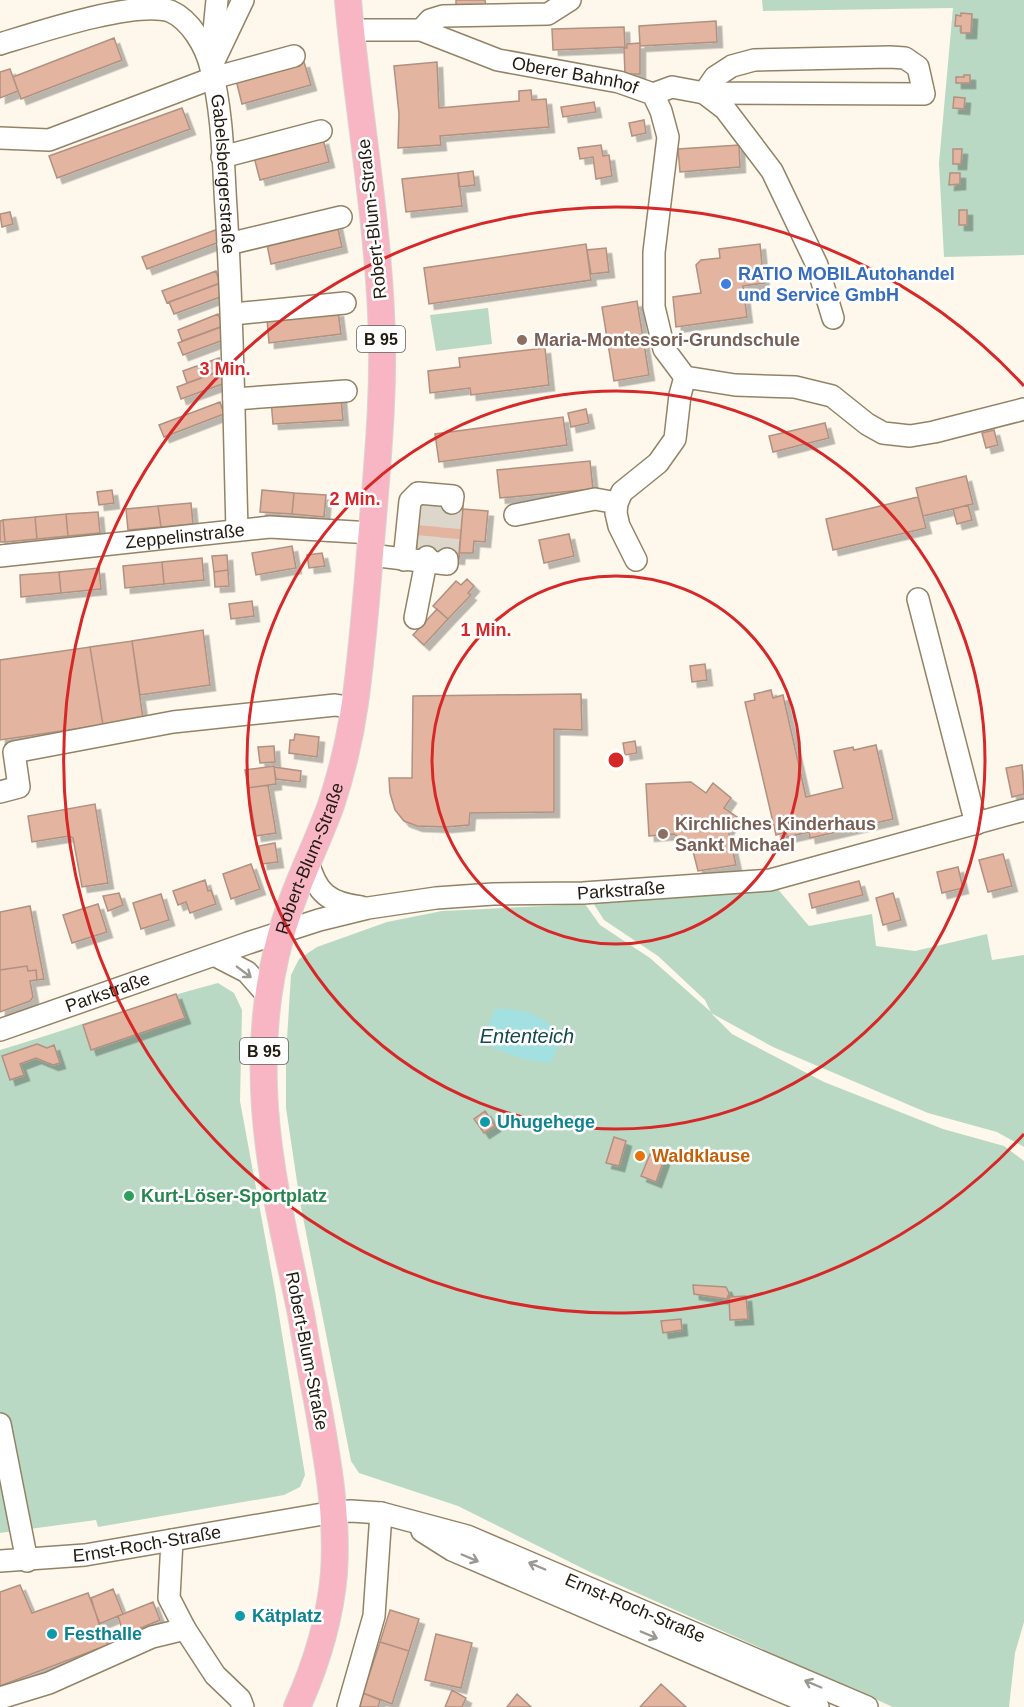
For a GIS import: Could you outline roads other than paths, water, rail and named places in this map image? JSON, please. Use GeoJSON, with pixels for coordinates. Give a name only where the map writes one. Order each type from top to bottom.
{"type":"FeatureCollection","features":[{"type":"Feature","properties":{"kind":"main road","name":"Robert-Blum-Straße"},"geometry":{"type":"LineString","coordinates":[[297,1707],[320,1646],[330,1603],[334,1572],[334,1512],[324,1441],[301,1315],[277,1204],[269,1151],[264,1074],[268,996],[281,932],[338,785],[354,708],[371,544],[381,416],[381,312],[372,209],[348,0]]}},
{"type":"Feature","properties":{"kind":"street"},"geometry":{"type":"LineString","coordinates":[[212,73],[217,0]]}},
{"type":"Feature","properties":{"kind":"street"},"geometry":{"type":"LineString","coordinates":[[212,73],[243,0]]}},
{"type":"Feature","properties":{"kind":"street"},"geometry":{"type":"LineString","coordinates":[[422,30],[430,20],[443,16],[548,14],[570,0]]}},
{"type":"Feature","properties":{"kind":"street","name":"Gabelsbergerstraße"},"geometry":{"type":"LineString","coordinates":[[0,44],[118,8],[153,2],[172,11],[193,29],[212,73],[222,157],[233,314],[237,530]]}},
{"type":"Feature","properties":{"kind":"street","name":"Oberer Bahnhof"},"geometry":{"type":"LineString","coordinates":[[351,30],[422,30],[498,60],[619,82],[653,94],[661,111],[668,137],[654,252],[654,307],[664,349],[685,377]]}},
{"type":"Feature","properties":{"kind":"street"},"geometry":{"type":"LineString","coordinates":[[0,138],[49,140],[212,73],[294,56]]}},
{"type":"Feature","properties":{"kind":"street"},"geometry":{"type":"LineString","coordinates":[[653,94],[672,87],[704,93],[924,94],[918,67],[905,58],[890,57],[754,60],[732,66],[715,77],[704,93]]}},
{"type":"Feature","properties":{"kind":"street"},"geometry":{"type":"LineString","coordinates":[[704,93],[725,109],[772,171],[817,265],[833,318]]}},
{"type":"Feature","properties":{"kind":"street"},"geometry":{"type":"LineString","coordinates":[[222,157],[321,131]]}},
{"type":"Feature","properties":{"kind":"street"},"geometry":{"type":"LineString","coordinates":[[228,244],[341,217]]}},
{"type":"Feature","properties":{"kind":"street"},"geometry":{"type":"LineString","coordinates":[[233,314],[345,303]]}},
{"type":"Feature","properties":{"kind":"street"},"geometry":{"type":"LineString","coordinates":[[636,560],[620,526],[616,513],[617,502],[622,492],[658,463],[675,439],[680,395],[685,377],[735,385],[795,387],[832,396],[867,424],[884,433],[910,436],[1024,409]]}},
{"type":"Feature","properties":{"kind":"street"},"geometry":{"type":"LineString","coordinates":[[234,399],[346,391]]}},
{"type":"Feature","properties":{"kind":"street"},"geometry":{"type":"LineString","coordinates":[[404,560],[410,501],[418,493],[439,500]]}},
{"type":"Feature","properties":{"kind":"street"},"geometry":{"type":"LineString","coordinates":[[515,515],[596,499],[617,502]]}},
{"type":"Feature","properties":{"kind":"street","name":"Zeppelinstraße"},"geometry":{"type":"LineString","coordinates":[[0,556],[270,527],[371,544],[404,560],[434,560],[415,618]]}},
{"type":"Feature","properties":{"kind":"street"},"geometry":{"type":"LineString","coordinates":[[918,599],[976,824]]}},
{"type":"Feature","properties":{"kind":"street"},"geometry":{"type":"LineString","coordinates":[[0,792],[19,787],[14,752],[173,722],[335,705],[354,708]]}},
{"type":"Feature","properties":{"kind":"street","name":"Parkstraße"},"geometry":{"type":"LineString","coordinates":[[0,1030],[281,932],[368,908],[436,898],[493,894],[572,893],[770,880],[1024,810]]}},
{"type":"Feature","properties":{"kind":"street"},"geometry":{"type":"LineString","coordinates":[[308,861],[312,878],[324,894],[340,903],[368,908]]}},
{"type":"Feature","properties":{"kind":"street"},"geometry":{"type":"LineString","coordinates":[[216,956],[247,972],[268,996]]}},
{"type":"Feature","properties":{"kind":"street"},"geometry":{"type":"LineString","coordinates":[[0,1424],[27,1561]]}},
{"type":"Feature","properties":{"kind":"street","name":"Ernst-Roch-Straße"},"geometry":{"type":"LineString","coordinates":[[0,1561],[86,1556],[334,1512],[381,1513],[468,1536],[867,1707]]}},
{"type":"Feature","properties":{"kind":"street"},"geometry":{"type":"LineString","coordinates":[[348,1707],[374,1616],[381,1513]]}},
{"type":"Feature","properties":{"kind":"street","name":"Ernst-Roch-Straße"},"geometry":{"type":"LineString","coordinates":[[401,1518],[452,1550],[818,1707]]}},
{"type":"Feature","properties":{"kind":"street"},"geometry":{"type":"LineString","coordinates":[[172,1540],[169,1598],[187,1633],[214,1675],[240,1699],[243,1707]]}},
{"type":"Feature","properties":{"kind":"street"},"geometry":{"type":"LineString","coordinates":[[0,1698],[49,1683],[152,1637],[187,1633]]}},
{"type":"Feature","properties":{"kind":"water","name":"Ententeich"},"geometry":{"type":"Polygon","coordinates":[[[495,1009],[524,1011],[539,1017],[553,1028],[561,1036],[550,1063],[515,1056],[482,1041],[495,1009]]]}},
{"type":"Feature","properties":{"kind":"tunnel"},"geometry":{"type":"LineString","coordinates":[[427,557],[432,502]]}},
{"type":"Feature","properties":{"kind":"tunnel"},"geometry":{"type":"LineString","coordinates":[[447,559],[452,503]]}},
{"type":"Feature","properties":{"kind":"place","name":"RATIO MOBILAutohandel und Service GmbH"},"geometry":{"type":"Point","coordinates":[726,284]}},
{"type":"Feature","properties":{"kind":"place","name":"Maria-Montessori-Grundschule"},"geometry":{"type":"Point","coordinates":[522,340]}},
{"type":"Feature","properties":{"kind":"place","name":"Kirchliches Kinderhaus Sankt Michael"},"geometry":{"type":"Point","coordinates":[663,834]}},
{"type":"Feature","properties":{"kind":"place","name":"Uhugehege"},"geometry":{"type":"Point","coordinates":[485,1122]}},
{"type":"Feature","properties":{"kind":"place","name":"Waldklause"},"geometry":{"type":"Point","coordinates":[640,1156]}},
{"type":"Feature","properties":{"kind":"place","name":"Kurt-Löser-Sportplatz"},"geometry":{"type":"Point","coordinates":[129,1196]}},
{"type":"Feature","properties":{"kind":"place","name":"Kätplatz"},"geometry":{"type":"Point","coordinates":[240,1616]}},
{"type":"Feature","properties":{"kind":"place","name":"Festhalle"},"geometry":{"type":"Point","coordinates":[52,1634]}}]}
